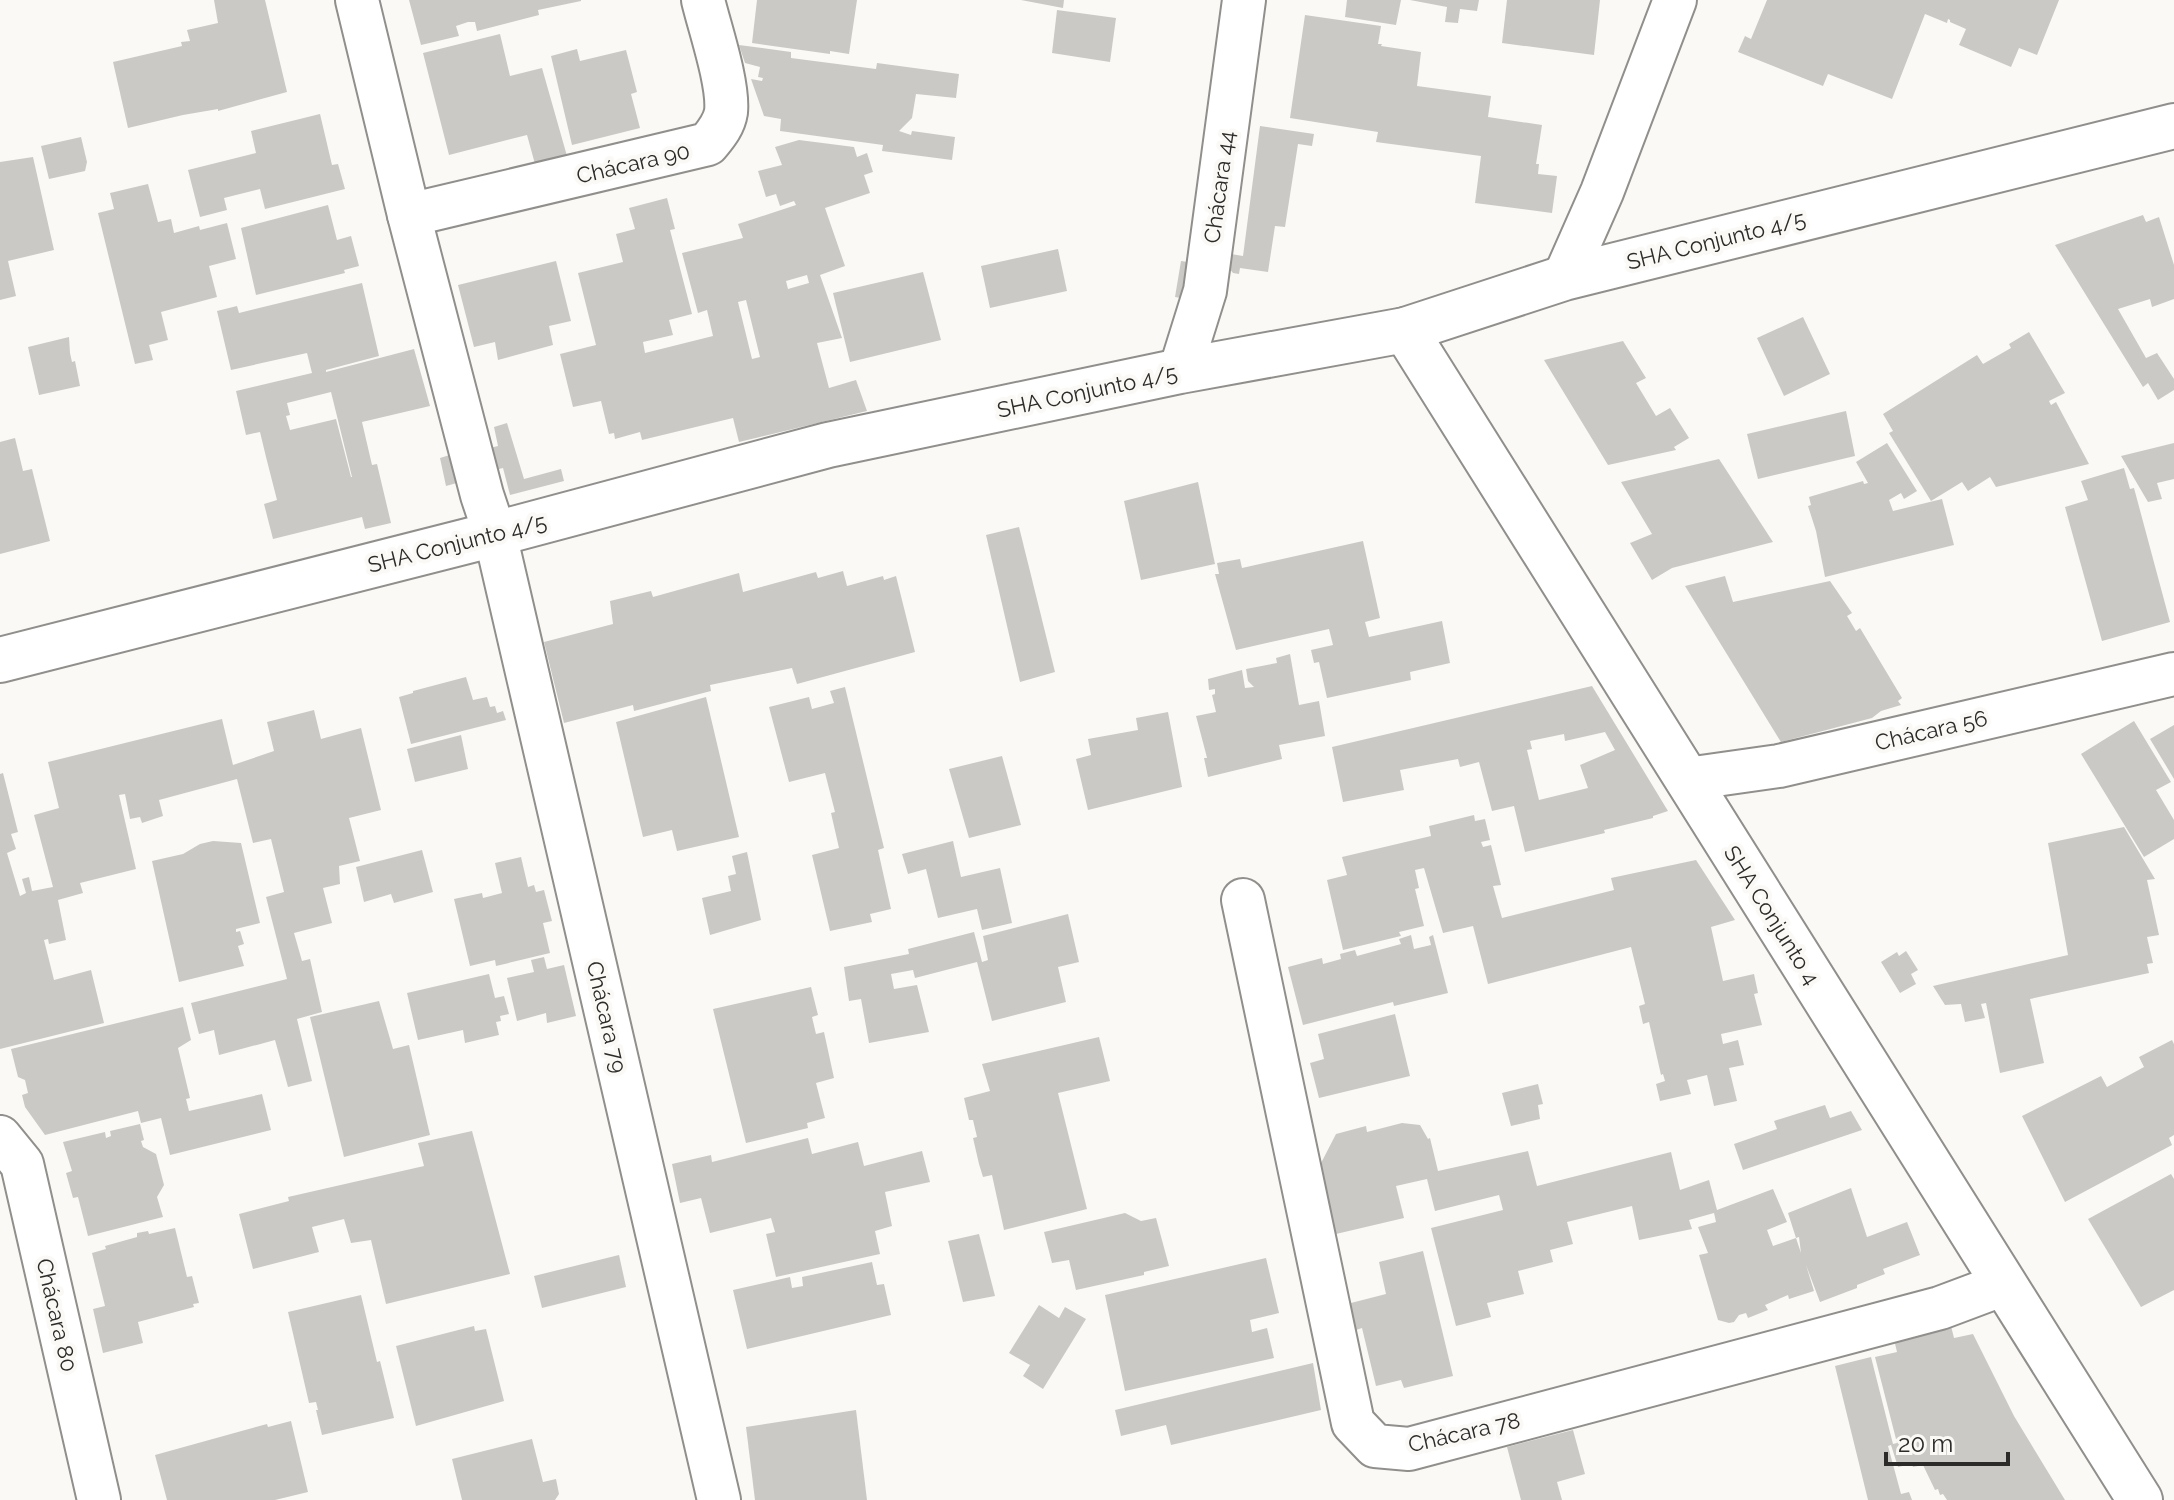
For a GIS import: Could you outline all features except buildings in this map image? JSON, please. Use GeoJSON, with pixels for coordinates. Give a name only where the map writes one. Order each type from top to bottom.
{"type":"FeatureCollection","features":[{"type":"Feature","properties":{"kind":"street"},"geometry":{"type":"LineString","coordinates":[[357,0],[409,215],[495,534]]}},
{"type":"Feature","properties":{"kind":"street","name":"Chácara 90"},"geometry":{"type":"LineString","coordinates":[[409,215],[708,144],[720,130],[726,103],[703,0]]}},
{"type":"Feature","properties":{"kind":"street","name":"Chácara 44"},"geometry":{"type":"LineString","coordinates":[[1180,371],[1205,291],[1244,0]]}},
{"type":"Feature","properties":{"kind":"street"},"geometry":{"type":"LineString","coordinates":[[1564,278],[1602,192],[1675,0]]}},
{"type":"Feature","properties":{"kind":"street","name":"SHA Conjunto 4/5"},"geometry":{"type":"LineString","coordinates":[[0,660],[495,534],[828,445],[1180,371],[1405,330],[1564,278],[2174,126]]}},
{"type":"Feature","properties":{"kind":"street","name":"SHA Conjunto 4"},"geometry":{"type":"LineString","coordinates":[[1405,330],[2140,1500]]}},
{"type":"Feature","properties":{"kind":"street","name":"Chácara 79"},"geometry":{"type":"LineString","coordinates":[[495,534],[719,1500]]}},
{"type":"Feature","properties":{"kind":"street","name":"Chácara 56"},"geometry":{"type":"LineString","coordinates":[[1687,779],[1779,766],[2174,674]]}},
{"type":"Feature","properties":{"kind":"street","name":"Chácara 78"},"geometry":{"type":"LineString","coordinates":[[1243,900],[1353,1423],[1375,1446],[1409,1449],[1940,1308],[2004,1284]]}},
{"type":"Feature","properties":{"kind":"street","name":"Chácara 80"},"geometry":{"type":"LineString","coordinates":[[0,1137],[22,1164],[99,1500]]}}]}
